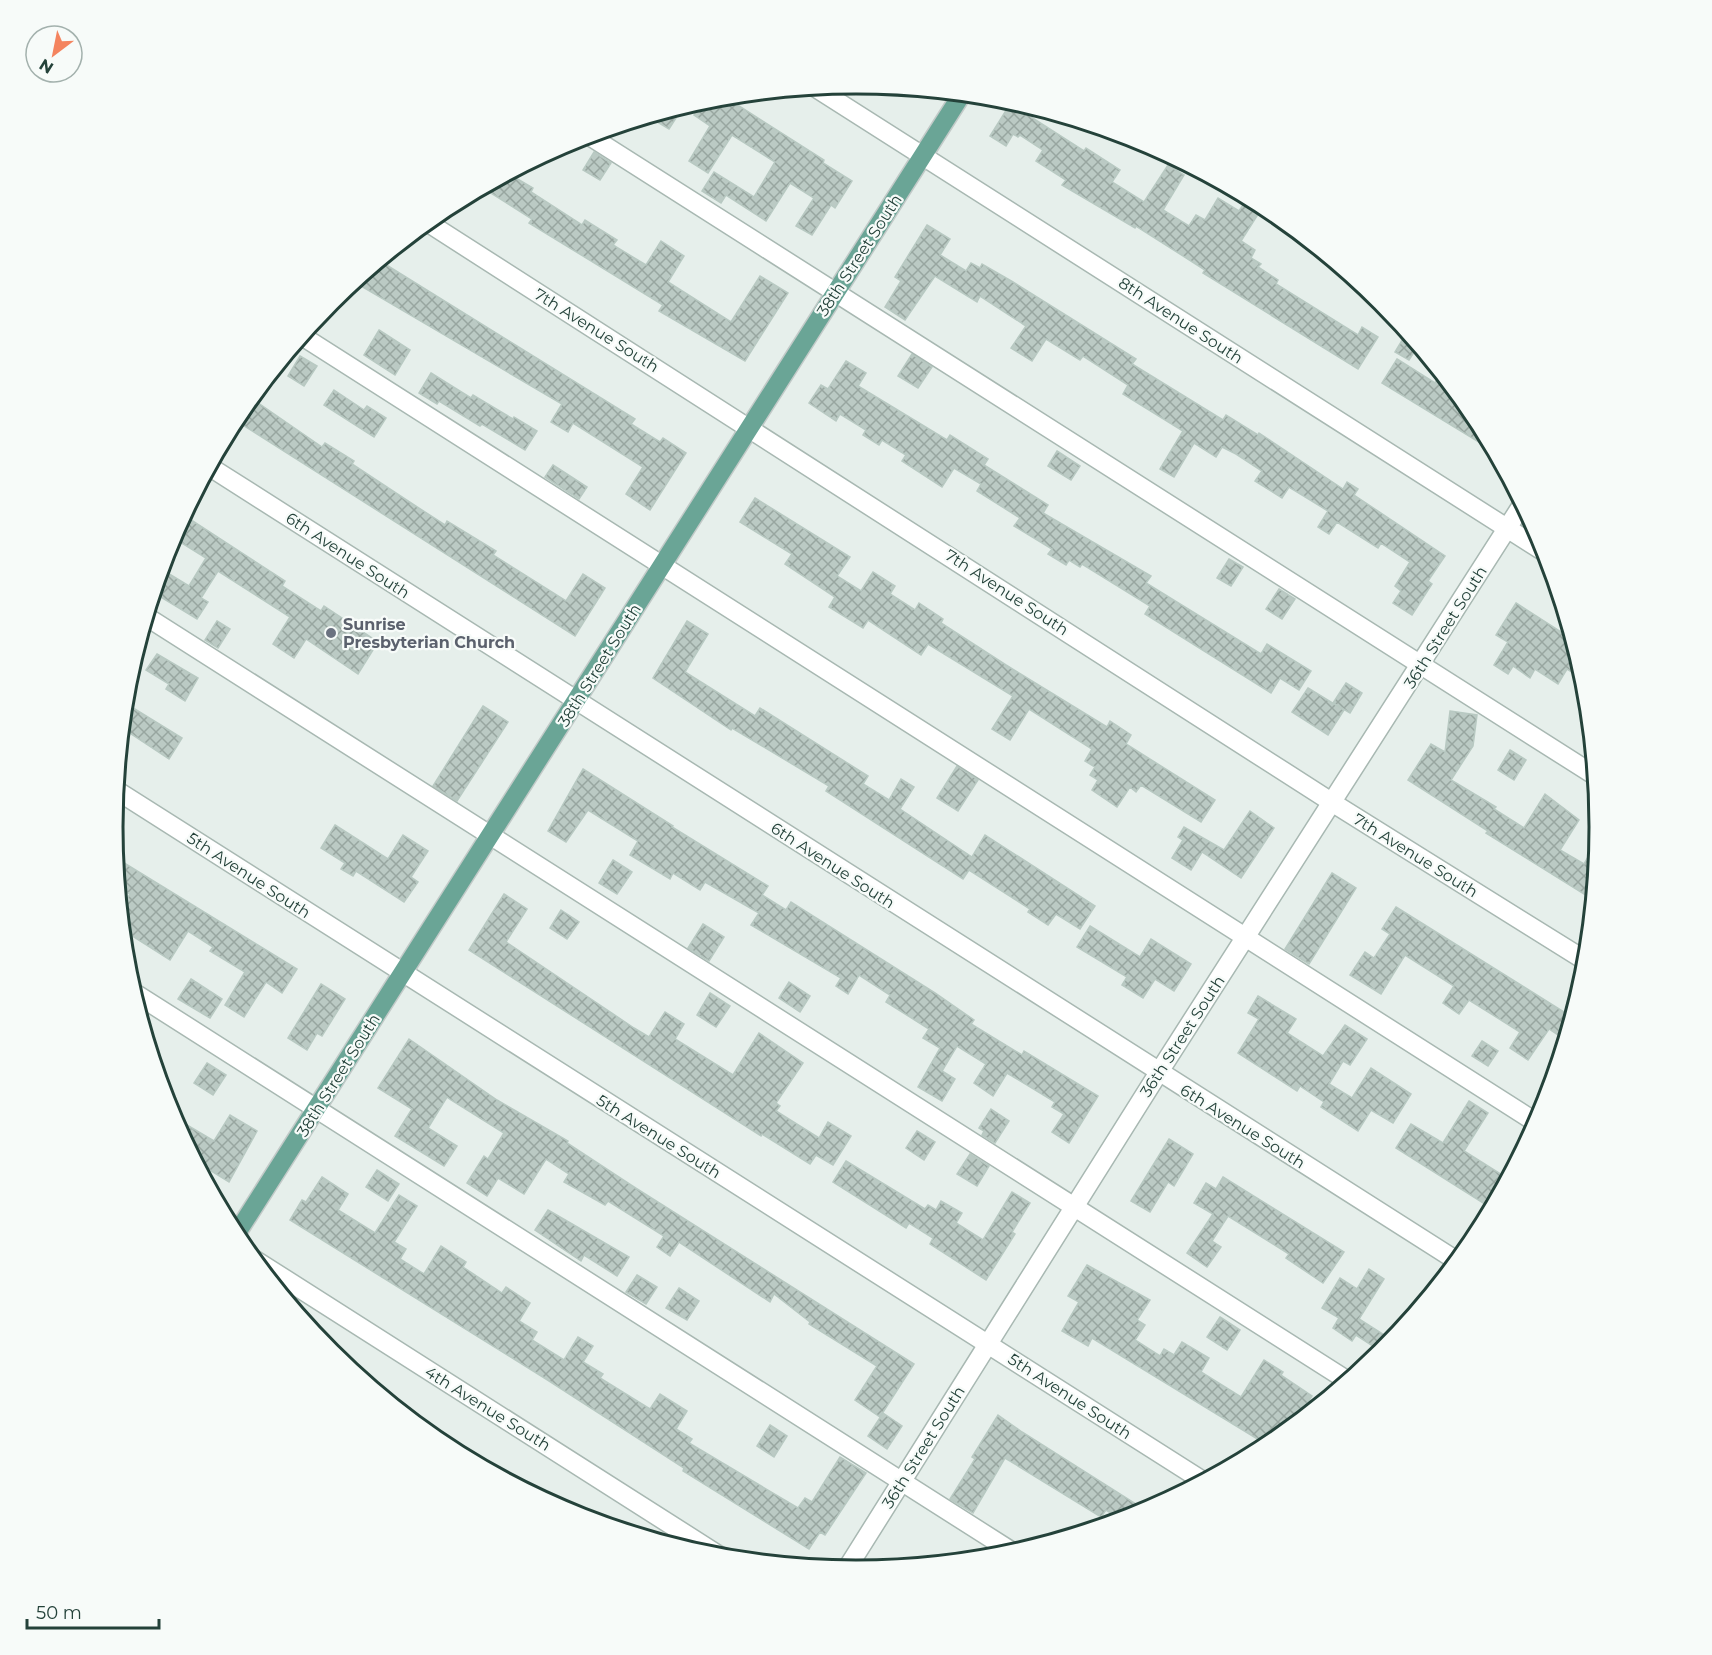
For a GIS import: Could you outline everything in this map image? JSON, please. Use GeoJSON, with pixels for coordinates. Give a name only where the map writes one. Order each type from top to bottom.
{"type":"FeatureCollection","features":[{"type":"Feature","properties":{"kind":"main road","name":"38th Street South"},"geometry":{"type":"LineString","coordinates":[[241,1226],[957,102]]}},
{"type":"Feature","properties":{"kind":"street","name":"8th Avenue South"},"geometry":{"type":"LineString","coordinates":[[827,95],[1532,544]]}},
{"type":"Feature","properties":{"kind":"street"},"geometry":{"type":"LineString","coordinates":[[598,141],[1586,770]]}},
{"type":"Feature","properties":{"kind":"street","name":"7th Avenue South"},"geometry":{"type":"LineString","coordinates":[[436,228],[749,426],[1333,803],[1577,957]]}},
{"type":"Feature","properties":{"kind":"street"},"geometry":{"type":"LineString","coordinates":[[309,340],[1529,1118]]}},
{"type":"Feature","properties":{"kind":"street","name":"6th Avenue South"},"geometry":{"type":"LineString","coordinates":[[216,471],[1450,1257]]}},
{"type":"Feature","properties":{"kind":"street","name":"36th Street South"},"geometry":{"type":"LineString","coordinates":[[852,1560],[1159,1072],[1517,513]]}},
{"type":"Feature","properties":{"kind":"street"},"geometry":{"type":"LineString","coordinates":[[153,621],[1341,1377]]}},
{"type":"Feature","properties":{"kind":"street","name":"5th Avenue South"},"geometry":{"type":"LineString","coordinates":[[124,795],[1196,1476]]}},
{"type":"Feature","properties":{"kind":"street"},"geometry":{"type":"LineString","coordinates":[[144,999],[1002,1545]]}},
{"type":"Feature","properties":{"kind":"street","name":"4th Avenue South"},"geometry":{"type":"LineString","coordinates":[[272,1270],[700,1543]]}},
{"type":"Feature","properties":{"kind":"building"},"geometry":{"type":"Polygon","coordinates":[[[737,105],[824,160],[823,163],[852,181],[835,208],[831,205],[812,235],[796,226],[814,198],[790,183],[766,221],[726,195],[721,203],[702,191],[714,172],[754,197],[775,162],[732,135],[708,173],[689,161],[710,126],[694,115],[695,113],[737,105]]]}},
{"type":"Feature","properties":{"kind":"building"},"geometry":{"type":"Polygon","coordinates":[[[1006,110],[1032,116],[1084,151],[1086,148],[1120,170],[1112,182],[1144,202],[1168,165],[1184,175],[1163,210],[1189,226],[1196,215],[1205,220],[1218,198],[1239,211],[1243,206],[1258,215],[1241,241],[1255,250],[1251,258],[1261,264],[1258,267],[1278,280],[1276,284],[1358,335],[1362,327],[1378,337],[1358,369],[1203,273],[1205,270],[1136,226],[1135,228],[1062,185],[1066,180],[1036,161],[1043,150],[1020,135],[1018,137],[1013,134],[1006,146],[990,136],[1006,110]]]}},
{"type":"Feature","properties":{"kind":"building"},"geometry":{"type":"Polygon","coordinates":[[[677,117],[669,129],[657,122],[677,117]]]}},
{"type":"Feature","properties":{"kind":"building"},"geometry":{"type":"Polygon","coordinates":[[[594,152],[611,163],[600,180],[583,170],[594,152]]]}},
{"type":"Feature","properties":{"kind":"building"},"geometry":{"type":"Polygon","coordinates":[[[517,178],[533,188],[531,192],[582,225],[585,220],[617,240],[613,245],[646,265],[661,241],[684,256],[668,282],[731,322],[760,276],[788,293],[745,361],[659,311],[663,305],[529,223],[532,219],[490,193],[517,178]]]}},
{"type":"Feature","properties":{"kind":"building"},"geometry":{"type":"Polygon","coordinates":[[[927,225],[950,239],[940,255],[966,271],[971,263],[980,268],[982,264],[1013,282],[1136,359],[1132,364],[1223,420],[1226,415],[1258,435],[1259,433],[1343,489],[1347,482],[1358,489],[1354,495],[1445,556],[1428,581],[1432,584],[1412,615],[1393,603],[1401,591],[1395,586],[1410,562],[1381,543],[1378,548],[1337,522],[1329,534],[1318,527],[1328,511],[1289,487],[1282,498],[1255,481],[1262,471],[1236,454],[1222,447],[1216,457],[1194,443],[1174,477],[1160,469],[1183,431],[1123,394],[1128,385],[1083,356],[1080,360],[1046,339],[1032,361],[1011,348],[1026,326],[980,296],[977,302],[935,276],[905,320],[885,307],[901,281],[895,277],[927,225]]]}},
{"type":"Feature","properties":{"kind":"building"},"geometry":{"type":"Polygon","coordinates":[[[387,265],[635,419],[631,424],[660,442],[663,438],[686,453],[650,510],[626,494],[643,467],[573,423],[568,432],[551,422],[562,404],[362,287],[387,265]]]}},
{"type":"Feature","properties":{"kind":"building"},"geometry":{"type":"Polygon","coordinates":[[[379,330],[410,350],[395,375],[364,355],[379,330]]]}},
{"type":"Feature","properties":{"kind":"building"},"geometry":{"type":"Polygon","coordinates":[[[1403,339],[1414,352],[1409,360],[1395,352],[1403,339]]]}},
{"type":"Feature","properties":{"kind":"building"},"geometry":{"type":"Polygon","coordinates":[[[912,354],[932,367],[918,388],[898,376],[912,354]]]}},
{"type":"Feature","properties":{"kind":"building"},"geometry":{"type":"Polygon","coordinates":[[[300,356],[317,366],[304,386],[288,376],[300,356]]]}},
{"type":"Feature","properties":{"kind":"building"},"geometry":{"type":"Polygon","coordinates":[[[1397,359],[1435,383],[1437,380],[1479,442],[1382,383],[1397,359]]]}},
{"type":"Feature","properties":{"kind":"building"},"geometry":{"type":"Polygon","coordinates":[[[846,361],[866,373],[858,386],[947,440],[950,435],[988,459],[984,465],[1048,505],[1043,513],[1151,576],[1146,583],[1261,654],[1267,644],[1311,671],[1299,690],[1280,678],[1271,693],[1145,614],[1150,606],[1082,564],[1080,567],[1069,560],[1066,565],[1048,554],[1052,549],[1014,526],[1020,518],[977,491],[981,484],[954,468],[942,487],[902,461],[906,455],[882,440],[879,445],[863,435],[866,430],[840,414],[836,421],[809,403],[821,385],[828,389],[846,361]]]}},
{"type":"Feature","properties":{"kind":"building"},"geometry":{"type":"Polygon","coordinates":[[[431,373],[471,398],[473,395],[537,431],[525,450],[482,424],[480,426],[439,401],[437,404],[419,393],[431,373]]]}},
{"type":"Feature","properties":{"kind":"building"},"geometry":{"type":"Polygon","coordinates":[[[334,390],[364,410],[367,406],[386,418],[374,437],[324,405],[334,390]]]}},
{"type":"Feature","properties":{"kind":"building"},"geometry":{"type":"Polygon","coordinates":[[[259,403],[322,447],[325,443],[354,461],[352,464],[445,525],[447,521],[496,551],[493,555],[566,601],[583,574],[605,588],[575,636],[244,425],[259,403]]]}},
{"type":"Feature","properties":{"kind":"building"},"geometry":{"type":"Polygon","coordinates":[[[1057,451],[1080,466],[1071,480],[1048,466],[1057,451]]]}},
{"type":"Feature","properties":{"kind":"building"},"geometry":{"type":"Polygon","coordinates":[[[553,465],[587,487],[579,499],[545,477],[553,465]]]}},
{"type":"Feature","properties":{"kind":"building"},"geometry":{"type":"Polygon","coordinates":[[[755,498],[850,557],[837,576],[861,591],[873,572],[895,586],[890,594],[915,610],[919,603],[943,619],[941,623],[1006,665],[1107,727],[1110,721],[1131,735],[1126,744],[1215,800],[1201,822],[1141,785],[1136,792],[1130,787],[1117,807],[1092,790],[1098,780],[1090,775],[1095,767],[1085,761],[1092,749],[1029,709],[1010,740],[992,729],[1013,696],[928,644],[921,655],[868,620],[863,628],[829,607],[835,597],[785,564],[792,554],[740,522],[755,498]]]}},
{"type":"Feature","properties":{"kind":"building"},"geometry":{"type":"Polygon","coordinates":[[[191,520],[285,581],[282,586],[321,611],[324,606],[378,642],[358,674],[306,639],[294,658],[273,644],[290,617],[218,571],[201,598],[208,602],[197,619],[160,597],[169,574],[189,586],[206,558],[181,543],[191,520]]]}},
{"type":"Feature","properties":{"kind":"building"},"geometry":{"type":"Polygon","coordinates":[[[1229,559],[1243,567],[1231,586],[1217,578],[1229,559]]]}},
{"type":"Feature","properties":{"kind":"building"},"geometry":{"type":"Polygon","coordinates":[[[1279,589],[1295,599],[1282,619],[1266,609],[1279,589]]]}},
{"type":"Feature","properties":{"kind":"building"},"geometry":{"type":"Polygon","coordinates":[[[1516,603],[1562,633],[1572,672],[1567,669],[1558,684],[1535,669],[1530,678],[1513,666],[1508,674],[1494,665],[1508,642],[1496,635],[1516,603]]]}},
{"type":"Feature","properties":{"kind":"building"},"geometry":{"type":"Polygon","coordinates":[[[217,621],[230,629],[218,648],[205,640],[217,621]]]}},
{"type":"Feature","properties":{"kind":"building"},"geometry":{"type":"Polygon","coordinates":[[[687,621],[708,634],[685,672],[755,716],[760,708],[868,776],[863,784],[889,800],[901,779],[914,787],[900,809],[972,857],[985,835],[1095,906],[1080,929],[1056,914],[1048,925],[1028,912],[1030,909],[969,870],[963,879],[826,791],[829,786],[732,728],[731,730],[653,678],[687,621]]]}},
{"type":"Feature","properties":{"kind":"building"},"geometry":{"type":"Polygon","coordinates":[[[157,654],[198,678],[185,701],[166,689],[169,684],[146,670],[157,654]]]}},
{"type":"Feature","properties":{"kind":"building"},"geometry":{"type":"Polygon","coordinates":[[[1346,683],[1362,693],[1350,713],[1333,703],[1346,683]]]}},
{"type":"Feature","properties":{"kind":"building"},"geometry":{"type":"Polygon","coordinates":[[[1308,688],[1344,710],[1328,735],[1292,712],[1308,688]]]}},
{"type":"Feature","properties":{"kind":"building"},"geometry":{"type":"Polygon","coordinates":[[[483,706],[508,722],[457,801],[433,786],[483,706]]]}},
{"type":"Feature","properties":{"kind":"building"},"geometry":{"type":"Polygon","coordinates":[[[133,708],[182,738],[169,759],[129,733],[133,708]]]}},
{"type":"Feature","properties":{"kind":"building"},"geometry":{"type":"Polygon","coordinates":[[[1450,711],[1477,715],[1473,746],[1451,780],[1496,807],[1494,809],[1524,828],[1545,794],[1579,820],[1560,850],[1584,864],[1588,858],[1585,895],[1486,833],[1488,831],[1408,780],[1431,744],[1445,752],[1450,711]]]}},
{"type":"Feature","properties":{"kind":"building"},"geometry":{"type":"Polygon","coordinates":[[[1510,750],[1526,760],[1514,780],[1498,770],[1510,750]]]}},
{"type":"Feature","properties":{"kind":"building"},"geometry":{"type":"Polygon","coordinates":[[[957,766],[978,780],[958,811],[937,798],[957,766]]]}},
{"type":"Feature","properties":{"kind":"building"},"geometry":{"type":"Polygon","coordinates":[[[583,769],[768,886],[762,895],[786,910],[791,902],[935,993],[974,1020],[971,1024],[1022,1055],[1024,1051],[1098,1096],[1069,1143],[1052,1132],[1064,1114],[1052,1107],[1055,1102],[1007,1073],[993,1096],[974,1083],[986,1064],[957,1046],[942,1071],[955,1079],[942,1101],[918,1087],[940,1048],[923,1038],[929,1029],[886,1002],[890,995],[859,975],[848,994],[836,986],[841,978],[751,925],[759,913],[705,882],[700,890],[673,873],[670,879],[630,855],[638,841],[588,810],[566,842],[548,831],[583,769]]]}},
{"type":"Feature","properties":{"kind":"building"},"geometry":{"type":"Polygon","coordinates":[[[1250,811],[1274,828],[1241,878],[1202,852],[1191,870],[1172,858],[1183,840],[1178,837],[1184,827],[1224,850],[1250,811]]]}},
{"type":"Feature","properties":{"kind":"building"},"geometry":{"type":"Polygon","coordinates":[[[335,825],[388,859],[403,835],[428,851],[411,877],[418,882],[404,902],[356,871],[353,876],[341,869],[345,863],[321,848],[335,825]]]}},
{"type":"Feature","properties":{"kind":"building"},"geometry":{"type":"Polygon","coordinates":[[[613,860],[632,872],[617,894],[599,883],[613,860]]]}},
{"type":"Feature","properties":{"kind":"building"},"geometry":{"type":"Polygon","coordinates":[[[124,863],[297,969],[282,993],[266,982],[244,1017],[225,1005],[245,972],[210,951],[213,947],[188,931],[170,960],[131,935],[127,899],[130,894],[126,892],[124,863]]]}},
{"type":"Feature","properties":{"kind":"building"},"geometry":{"type":"Polygon","coordinates":[[[1332,873],[1356,888],[1309,964],[1285,949],[1332,873]]]}},
{"type":"Feature","properties":{"kind":"building"},"geometry":{"type":"Polygon","coordinates":[[[504,894],[527,909],[506,942],[649,1037],[665,1012],[684,1024],[675,1039],[733,1075],[759,1033],[803,1063],[776,1103],[780,1106],[776,1111],[819,1138],[828,1122],[851,1136],[833,1165],[816,1155],[810,1164],[762,1134],[761,1136],[469,950],[504,894]]]}},
{"type":"Feature","properties":{"kind":"building"},"geometry":{"type":"Polygon","coordinates":[[[1396,907],[1565,1013],[1558,1035],[1549,1029],[1528,1060],[1510,1048],[1520,1032],[1469,1000],[1459,1014],[1443,1003],[1454,986],[1405,955],[1381,994],[1350,975],[1365,952],[1374,958],[1390,934],[1382,929],[1396,907]]]}},
{"type":"Feature","properties":{"kind":"building"},"geometry":{"type":"Polygon","coordinates":[[[561,910],[579,922],[567,939],[550,928],[561,910]]]}},
{"type":"Feature","properties":{"kind":"building"},"geometry":{"type":"Polygon","coordinates":[[[703,924],[724,937],[709,961],[688,948],[703,924]]]}},
{"type":"Feature","properties":{"kind":"building"},"geometry":{"type":"Polygon","coordinates":[[[1090,926],[1140,957],[1151,939],[1191,964],[1174,991],[1155,979],[1143,998],[1122,985],[1127,977],[1077,947],[1090,926]]]}},
{"type":"Feature","properties":{"kind":"building"},"geometry":{"type":"Polygon","coordinates":[[[191,979],[222,999],[210,1018],[178,999],[191,979]]]}},
{"type":"Feature","properties":{"kind":"building"},"geometry":{"type":"Polygon","coordinates":[[[789,982],[810,996],[800,1012],[779,998],[789,982]]]}},
{"type":"Feature","properties":{"kind":"building"},"geometry":{"type":"Polygon","coordinates":[[[321,984],[345,999],[322,1036],[317,1033],[307,1050],[288,1038],[321,984]]]}},
{"type":"Feature","properties":{"kind":"building"},"geometry":{"type":"Polygon","coordinates":[[[710,993],[730,1006],[716,1027],[697,1015],[710,993]]]}},
{"type":"Feature","properties":{"kind":"building"},"geometry":{"type":"Polygon","coordinates":[[[1258,996],[1296,1019],[1287,1033],[1323,1056],[1345,1025],[1367,1039],[1350,1065],[1343,1061],[1329,1084],[1352,1098],[1371,1068],[1411,1094],[1393,1123],[1371,1110],[1358,1131],[1321,1107],[1324,1102],[1300,1086],[1297,1091],[1238,1053],[1259,1019],[1248,1013],[1258,996]]]}},
{"type":"Feature","properties":{"kind":"building"},"geometry":{"type":"Polygon","coordinates":[[[409,1039],[497,1100],[568,1141],[567,1143],[634,1187],[914,1364],[880,1417],[855,1400],[877,1366],[809,1324],[810,1322],[774,1294],[770,1302],[679,1242],[670,1256],[657,1247],[664,1236],[608,1201],[605,1205],[564,1182],[569,1174],[546,1159],[524,1194],[498,1178],[487,1196],[467,1183],[484,1156],[488,1159],[504,1133],[447,1097],[428,1128],[457,1146],[444,1166],[395,1136],[412,1109],[378,1088],[409,1039]]]}},
{"type":"Feature","properties":{"kind":"building"},"geometry":{"type":"Polygon","coordinates":[[[1482,1041],[1498,1051],[1488,1066],[1472,1056],[1482,1041]]]}},
{"type":"Feature","properties":{"kind":"building"},"geometry":{"type":"Polygon","coordinates":[[[207,1063],[226,1075],[213,1095],[194,1083],[207,1063]]]}},
{"type":"Feature","properties":{"kind":"building"},"geometry":{"type":"Polygon","coordinates":[[[1469,1101],[1488,1113],[1464,1151],[1501,1174],[1485,1204],[1396,1148],[1411,1124],[1443,1143],[1469,1101]]]}},
{"type":"Feature","properties":{"kind":"building"},"geometry":{"type":"Polygon","coordinates":[[[991,1109],[1009,1121],[995,1143],[982,1135],[984,1131],[979,1128],[991,1109]]]}},
{"type":"Feature","properties":{"kind":"building"},"geometry":{"type":"Polygon","coordinates":[[[230,1115],[257,1131],[229,1182],[208,1169],[187,1125],[214,1141],[230,1115]]]}},
{"type":"Feature","properties":{"kind":"building"},"geometry":{"type":"Polygon","coordinates":[[[917,1131],[935,1142],[924,1160],[906,1148],[917,1131]]]}},
{"type":"Feature","properties":{"kind":"building"},"geometry":{"type":"Polygon","coordinates":[[[1169,1139],[1193,1154],[1174,1186],[1168,1182],[1150,1212],[1131,1201],[1169,1139]]]}},
{"type":"Feature","properties":{"kind":"building"},"geometry":{"type":"Polygon","coordinates":[[[970,1154],[989,1166],[977,1186],[957,1174],[970,1154]]]}},
{"type":"Feature","properties":{"kind":"building"},"geometry":{"type":"Polygon","coordinates":[[[846,1161],[925,1209],[928,1205],[936,1210],[941,1201],[962,1213],[956,1223],[983,1240],[1012,1192],[1030,1203],[1012,1232],[1015,1234],[986,1280],[930,1244],[933,1238],[909,1223],[906,1228],[833,1182],[846,1161]]]}},
{"type":"Feature","properties":{"kind":"building"},"geometry":{"type":"Polygon","coordinates":[[[377,1170],[399,1184],[388,1201],[366,1187],[377,1170]]]}},
{"type":"Feature","properties":{"kind":"building"},"geometry":{"type":"Polygon","coordinates":[[[322,1177],[348,1194],[338,1210],[375,1233],[399,1195],[417,1206],[394,1242],[406,1249],[400,1259],[424,1274],[441,1246],[466,1262],[463,1267],[502,1293],[506,1287],[530,1303],[519,1321],[537,1332],[532,1340],[564,1360],[578,1337],[593,1346],[583,1362],[603,1374],[600,1378],[650,1409],[660,1394],[687,1411],[676,1429],[692,1439],[689,1443],[798,1508],[805,1498],[812,1502],[840,1457],[866,1473],[825,1535],[820,1532],[809,1549],[683,1471],[684,1468],[546,1379],[290,1220],[302,1200],[306,1202],[322,1177]]]}},
{"type":"Feature","properties":{"kind":"building"},"geometry":{"type":"Polygon","coordinates":[[[1223,1177],[1344,1252],[1323,1283],[1286,1258],[1289,1254],[1228,1216],[1212,1241],[1221,1247],[1207,1267],[1187,1253],[1213,1214],[1194,1203],[1206,1183],[1216,1189],[1223,1177]]]}},
{"type":"Feature","properties":{"kind":"building"},"geometry":{"type":"Polygon","coordinates":[[[548,1210],[629,1257],[617,1276],[584,1255],[581,1261],[535,1230],[548,1210]]]}},
{"type":"Feature","properties":{"kind":"building"},"geometry":{"type":"Polygon","coordinates":[[[1087,1265],[1150,1300],[1137,1320],[1145,1325],[1135,1340],[1160,1356],[1164,1349],[1174,1355],[1182,1342],[1209,1358],[1201,1372],[1241,1397],[1264,1360],[1312,1396],[1307,1405],[1259,1440],[1092,1338],[1088,1346],[1062,1331],[1079,1302],[1068,1296],[1087,1265]]]}},
{"type":"Feature","properties":{"kind":"building"},"geometry":{"type":"Polygon","coordinates":[[[1369,1269],[1384,1279],[1359,1319],[1384,1335],[1374,1346],[1356,1335],[1352,1341],[1333,1328],[1339,1318],[1322,1308],[1340,1278],[1357,1289],[1369,1269]]]}},
{"type":"Feature","properties":{"kind":"building"},"geometry":{"type":"Polygon","coordinates":[[[637,1275],[657,1287],[646,1304],[626,1292],[637,1275]]]}},
{"type":"Feature","properties":{"kind":"building"},"geometry":{"type":"Polygon","coordinates":[[[679,1288],[699,1301],[687,1320],[666,1308],[679,1288]]]}},
{"type":"Feature","properties":{"kind":"building"},"geometry":{"type":"Polygon","coordinates":[[[1220,1317],[1240,1330],[1227,1350],[1207,1337],[1220,1317]]]}},
{"type":"Feature","properties":{"kind":"building"},"geometry":{"type":"Polygon","coordinates":[[[883,1413],[902,1426],[887,1449],[868,1436],[883,1413]]]}},
{"type":"Feature","properties":{"kind":"building"},"geometry":{"type":"Polygon","coordinates":[[[998,1415],[1137,1505],[1113,1514],[1106,1510],[1101,1517],[1005,1458],[973,1513],[950,1499],[975,1459],[972,1457],[998,1415]]]}},
{"type":"Feature","properties":{"kind":"building"},"geometry":{"type":"Polygon","coordinates":[[[770,1425],[787,1436],[774,1457],[757,1446],[770,1425]]]}},
{"type":"Feature","properties":{"kind":"place","name":"Sunrise Presbyterian Church"},"geometry":{"type":"Point","coordinates":[331,633]}}]}
